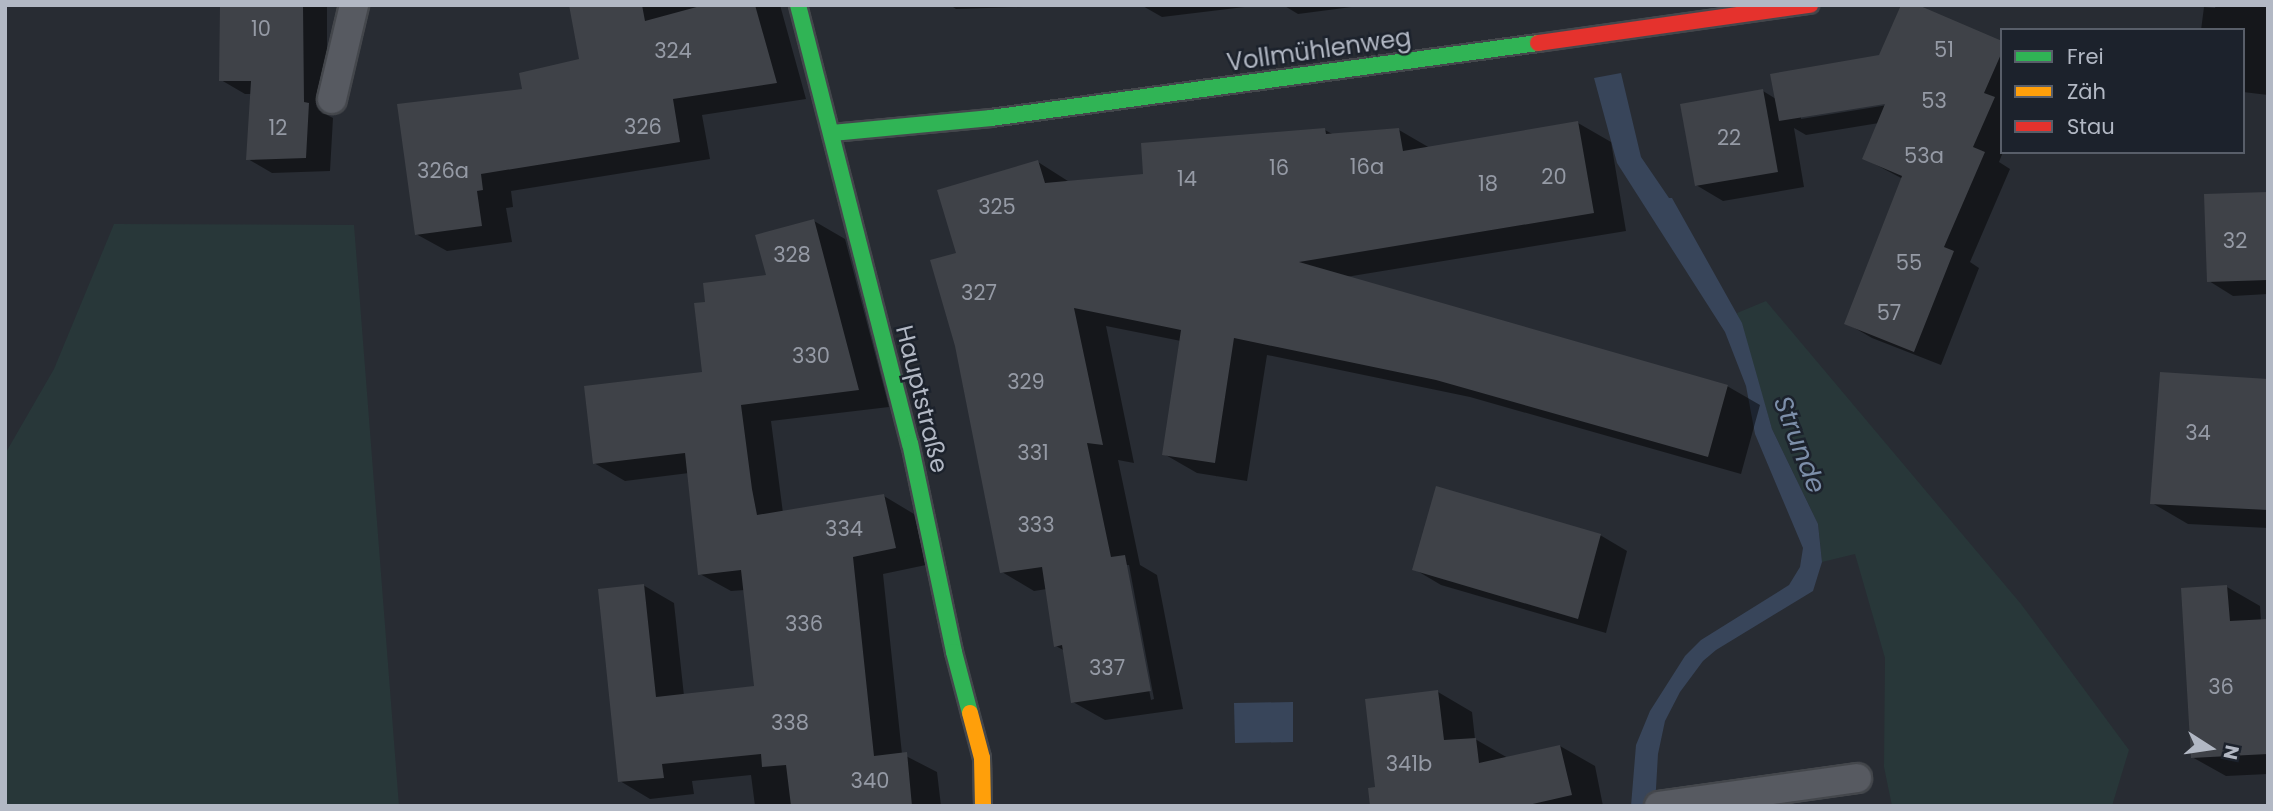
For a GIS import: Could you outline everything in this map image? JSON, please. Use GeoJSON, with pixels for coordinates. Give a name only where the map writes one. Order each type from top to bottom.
{"type":"FeatureCollection","features":[{"type":"Feature","properties":{"kind":"street","name":"Hauptstraße"},"geometry":{"type":"LineString","coordinates":[[798,5],[911,443],[954,652],[982,758],[983,806]]}},
{"type":"Feature","properties":{"kind":"street","name":"Vollmühlenweg"},"geometry":{"type":"LineString","coordinates":[[832,134],[1005,117],[1810,5]]}},
{"type":"Feature","properties":{"kind":"lane"},"geometry":{"type":"LineString","coordinates":[[332,99],[354,5]]}},
{"type":"Feature","properties":{"kind":"lane"},"geometry":{"type":"LineString","coordinates":[[1659,806],[1857,778]]}},
{"type":"Feature","properties":{"kind":"shaded area"},"geometry":{"type":"Polygon","coordinates":[[[114,224],[354,225],[399,806],[5,806],[5,454],[54,369],[114,224]]]}},
{"type":"Feature","properties":{"kind":"shaded area"},"geometry":{"type":"Polygon","coordinates":[[[1766,301],[2021,604],[2129,750],[2112,806],[1892,806],[1884,767],[1885,658],[1855,554],[1822,562],[1818,524],[1772,429],[1737,313],[1766,301]]]}},
{"type":"Feature","properties":{"kind":"water"},"geometry":{"type":"Polygon","coordinates":[[[1621,73],[1641,157],[1669,198],[1672,198],[1742,323],[1772,429],[1818,524],[1822,562],[1813,591],[1716,650],[1703,661],[1680,692],[1665,721],[1658,754],[1655,806],[1631,806],[1636,745],[1650,711],[1685,656],[1701,640],[1789,585],[1800,567],[1803,548],[1755,434],[1746,386],[1725,332],[1617,163],[1594,78],[1621,73]]]}},
{"type":"Feature","properties":{"kind":"water"},"geometry":{"type":"Polygon","coordinates":[[[1293,702],[1293,742],[1235,743],[1234,703],[1293,702]]]}},
{"type":"Feature","properties":{"kind":"building"},"geometry":{"type":"Polygon","coordinates":[[[220,5],[303,5],[304,102],[309,103],[306,158],[246,160],[251,81],[219,81],[220,5]]]}},
{"type":"Feature","properties":{"kind":"building"},"geometry":{"type":"Polygon","coordinates":[[[569,5],[642,5],[645,21],[704,5],[755,5],[777,83],[673,99],[680,142],[481,174],[483,190],[477,191],[482,226],[415,235],[397,104],[522,89],[519,73],[579,59],[569,5]]]}},
{"type":"Feature","properties":{"kind":"building"},"geometry":{"type":"Polygon","coordinates":[[[1901,5],[1918,5],[2000,40],[2000,57],[1984,93],[1995,97],[1973,147],[1985,152],[1944,247],[1954,251],[1914,352],[1844,324],[1902,176],[1862,159],[1885,104],[1779,121],[1770,74],[1879,55],[1901,5]]]}},
{"type":"Feature","properties":{"kind":"building"},"geometry":{"type":"Polygon","coordinates":[[[1763,89],[1778,172],[1695,186],[1680,104],[1763,89]]]}},
{"type":"Feature","properties":{"kind":"building"},"geometry":{"type":"Polygon","coordinates":[[[1578,121],[1594,213],[1299,262],[1728,385],[1708,457],[1436,380],[1234,338],[1215,463],[1162,455],[1181,330],[1074,308],[1103,445],[1087,443],[1111,557],[1125,555],[1151,691],[1071,703],[1062,645],[1054,647],[1042,567],[1000,573],[955,346],[930,260],[956,253],[937,190],[1038,160],[1045,183],[1143,174],[1141,143],[1325,128],[1326,134],[1399,128],[1403,151],[1578,121]]]}},
{"type":"Feature","properties":{"kind":"building"},"geometry":{"type":"Polygon","coordinates":[[[2268,192],[2268,280],[2207,282],[2204,194],[2268,192]]]}},
{"type":"Feature","properties":{"kind":"building"},"geometry":{"type":"Polygon","coordinates":[[[814,219],[859,390],[741,405],[752,489],[757,515],[884,494],[896,548],[853,557],[874,756],[907,752],[912,806],[791,806],[786,765],[762,767],[761,754],[662,764],[664,778],[618,782],[598,589],[644,584],[656,697],[754,686],[741,570],[698,575],[685,453],[593,464],[584,386],[702,372],[694,303],[705,302],[703,283],[766,275],[755,235],[814,219]]]}},
{"type":"Feature","properties":{"kind":"building"},"geometry":{"type":"Polygon","coordinates":[[[2160,372],[2268,379],[2268,510],[2150,504],[2160,372]]]}},
{"type":"Feature","properties":{"kind":"building"},"geometry":{"type":"Polygon","coordinates":[[[1436,486],[1601,534],[1578,619],[1412,570],[1436,486]]]}},
{"type":"Feature","properties":{"kind":"building"},"geometry":{"type":"Polygon","coordinates":[[[2227,585],[2230,621],[2268,619],[2268,754],[2191,758],[2181,588],[2227,585]]]}},
{"type":"Feature","properties":{"kind":"building"},"geometry":{"type":"Polygon","coordinates":[[[1438,690],[1444,740],[1476,738],[1479,763],[1560,745],[1572,795],[1524,806],[1370,806],[1368,788],[1375,787],[1365,699],[1438,690]]]}},
{"type":"Feature","properties":{"kind":"traffic: fast"},"geometry":{"type":"LineString","coordinates":[[798,5],[910,443],[954,652],[970,713]]}},
{"type":"Feature","properties":{"kind":"traffic: fast"},"geometry":{"type":"LineString","coordinates":[[832,133],[991,118],[1538,43]]}},
{"type":"Feature","properties":{"kind":"traffic: slow"},"geometry":{"type":"LineString","coordinates":[[970,713],[982,758],[983,806]]}},
{"type":"Feature","properties":{"kind":"traffic: jam"},"geometry":{"type":"LineString","coordinates":[[1538,43],[1810,5]]}},
{"type":"Feature","properties":{"kind":"water label","name":"Strunde"},"geometry":{"type":"Point","coordinates":[1799,445]}}]}
